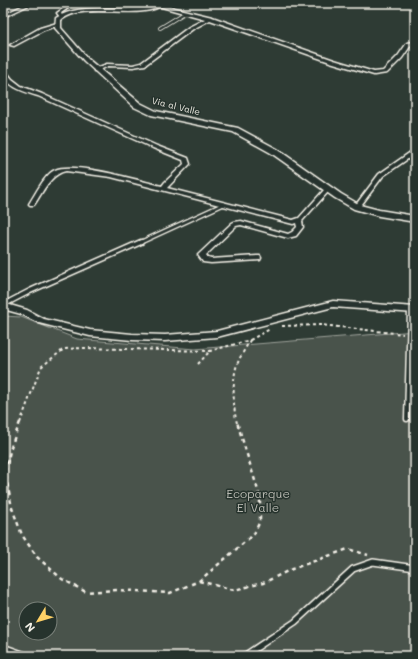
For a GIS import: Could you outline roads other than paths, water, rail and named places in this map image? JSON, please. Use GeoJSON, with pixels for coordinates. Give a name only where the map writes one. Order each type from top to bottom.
{"type":"FeatureCollection","features":[{"type":"Feature","properties":{"kind":"main road"},"geometry":{"type":"LineString","coordinates":[[57,24],[57,19],[60,16],[70,11],[92,7],[136,8],[161,4]]}},
{"type":"Feature","properties":{"kind":"main road","name":"Via al Valle"},"geometry":{"type":"LineString","coordinates":[[57,24],[58,28],[73,46],[96,70],[137,105],[154,113],[235,130],[274,151],[329,190],[357,207],[378,213],[415,219]]}},
{"type":"Feature","properties":{"kind":"street"},"geometry":{"type":"LineString","coordinates":[[7,14],[31,3]]}},
{"type":"Feature","properties":{"kind":"street"},"geometry":{"type":"LineString","coordinates":[[60,16],[59,13],[66,8],[61,3]]}},
{"type":"Feature","properties":{"kind":"street"},"geometry":{"type":"LineString","coordinates":[[161,4],[210,18],[332,61],[374,74],[385,72],[400,57],[409,44],[415,43]]}},
{"type":"Feature","properties":{"kind":"street"},"geometry":{"type":"LineString","coordinates":[[96,70],[107,65],[133,66],[143,64],[191,28],[210,18]]}},
{"type":"Feature","properties":{"kind":"street"},"geometry":{"type":"LineString","coordinates":[[12,45],[57,24]]}},
{"type":"Feature","properties":{"kind":"street"},"geometry":{"type":"LineString","coordinates":[[3,71],[5,75],[21,89],[40,95],[155,148],[186,159],[187,164],[167,183],[164,188]]}},
{"type":"Feature","properties":{"kind":"street"},"geometry":{"type":"LineString","coordinates":[[357,207],[381,175],[415,151]]}},
{"type":"Feature","properties":{"kind":"street"},"geometry":{"type":"LineString","coordinates":[[32,204],[51,175],[56,171],[66,169],[111,174],[290,222],[299,221],[326,191],[329,190]]}},
{"type":"Feature","properties":{"kind":"street"},"geometry":{"type":"LineString","coordinates":[[257,258],[211,261],[204,258],[202,255],[234,224],[241,223],[290,236],[296,233],[300,227],[299,221]]}},
{"type":"Feature","properties":{"kind":"street"},"geometry":{"type":"LineString","coordinates":[[3,306],[24,312],[42,321],[90,333],[165,338],[217,334],[333,304],[412,310]]}},
{"type":"Feature","properties":{"kind":"lane"},"geometry":{"type":"LineString","coordinates":[[160,28],[186,12]]}},
{"type":"Feature","properties":{"kind":"lane"},"geometry":{"type":"LineString","coordinates":[[3,306],[30,291],[224,204]]}},
{"type":"Feature","properties":{"kind":"lane"},"geometry":{"type":"LineString","coordinates":[[408,419],[409,335],[412,310]]}},
{"type":"Feature","properties":{"kind":"lane"},"geometry":{"type":"LineString","coordinates":[[244,656],[294,622],[353,569],[372,562],[415,568]]}},
{"type":"Feature","properties":{"kind":"lane"},"geometry":{"type":"LineString","coordinates":[[3,647],[28,656]]}},
{"type":"Feature","properties":{"kind":"park label","name":"Ecoparque El Valle"},"geometry":{"type":"Point","coordinates":[258,500]}}]}
